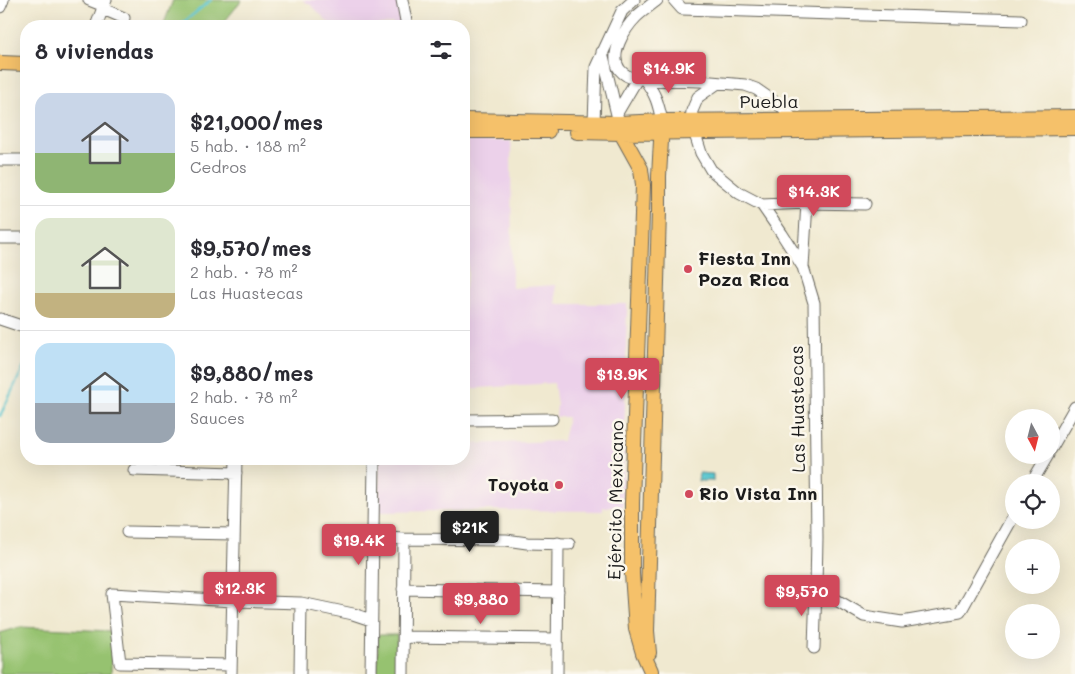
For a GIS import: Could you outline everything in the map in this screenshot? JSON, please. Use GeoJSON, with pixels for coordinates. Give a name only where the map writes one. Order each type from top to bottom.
{"type":"FeatureCollection","features":[{"type":"Feature","properties":{"kind":"main road"},"geometry":{"type":"LineString","coordinates":[[0,63],[20,64]]}},
{"type":"Feature","properties":{"kind":"main road","name":"Puebla"},"geometry":{"type":"LineString","coordinates":[[470,120],[693,126],[1075,118]]}},
{"type":"Feature","properties":{"kind":"main road","name":"Puebla"},"geometry":{"type":"LineString","coordinates":[[470,131],[619,123]]}},
{"type":"Feature","properties":{"kind":"main road","name":"Ejército Mexicano"},"geometry":{"type":"LineString","coordinates":[[619,123],[641,169],[643,184],[632,504],[632,574],[636,629],[651,673]]}},
{"type":"Feature","properties":{"kind":"main road","name":"Puebla"},"geometry":{"type":"LineString","coordinates":[[793,125],[1075,128]]}},
{"type":"Feature","properties":{"kind":"main road","name":"Ejército Mexicano"},"geometry":{"type":"LineString","coordinates":[[651,673],[647,630],[659,176],[662,126]]}},
{"type":"Feature","properties":{"kind":"main road"},"geometry":{"type":"LineString","coordinates":[[641,169],[659,176]]}},
{"type":"Feature","properties":{"kind":"main road"},"geometry":{"type":"LineString","coordinates":[[636,389],[654,390]]}},
{"type":"Feature","properties":{"kind":"main road"},"geometry":{"type":"LineString","coordinates":[[632,574],[649,573]]}},
{"type":"Feature","properties":{"kind":"street"},"geometry":{"type":"LineString","coordinates":[[0,7],[3,0]]}},
{"type":"Feature","properties":{"kind":"street"},"geometry":{"type":"LineString","coordinates":[[89,0],[104,5],[124,18]]}},
{"type":"Feature","properties":{"kind":"street"},"geometry":{"type":"LineString","coordinates":[[402,0],[406,20]]}},
{"type":"Feature","properties":{"kind":"street"},"geometry":{"type":"LineString","coordinates":[[594,122],[596,67],[622,11],[634,0]]}},
{"type":"Feature","properties":{"kind":"street"},"geometry":{"type":"LineString","coordinates":[[657,0],[627,27],[616,53],[616,62],[620,70],[628,76],[641,80],[700,81],[745,85],[756,89],[785,110],[793,125]]}},
{"type":"Feature","properties":{"kind":"street"},"geometry":{"type":"LineString","coordinates":[[674,0],[682,9],[1021,20]]}},
{"type":"Feature","properties":{"kind":"street"},"geometry":{"type":"LineString","coordinates":[[98,20],[104,5]]}},
{"type":"Feature","properties":{"kind":"street"},"geometry":{"type":"LineString","coordinates":[[602,52],[619,123]]}},
{"type":"Feature","properties":{"kind":"street"},"geometry":{"type":"LineString","coordinates":[[619,123],[641,80]]}},
{"type":"Feature","properties":{"kind":"street"},"geometry":{"type":"LineString","coordinates":[[641,80],[654,93],[662,126]]}},
{"type":"Feature","properties":{"kind":"street"},"geometry":{"type":"LineString","coordinates":[[693,126],[692,111],[698,97],[718,83]]}},
{"type":"Feature","properties":{"kind":"street","name":"Las Huastecas"},"geometry":{"type":"LineString","coordinates":[[693,126],[700,153],[711,170],[739,192],[762,205],[803,267],[814,303],[817,538],[814,648]]}},
{"type":"Feature","properties":{"kind":"street"},"geometry":{"type":"LineString","coordinates":[[0,160],[20,160]]}},
{"type":"Feature","properties":{"kind":"street"},"geometry":{"type":"LineString","coordinates":[[762,205],[807,203],[865,204]]}},
{"type":"Feature","properties":{"kind":"street"},"geometry":{"type":"LineString","coordinates":[[803,267],[807,203]]}},
{"type":"Feature","properties":{"kind":"street"},"geometry":{"type":"LineString","coordinates":[[0,238],[20,238]]}},
{"type":"Feature","properties":{"kind":"street"},"geometry":{"type":"LineString","coordinates":[[0,319],[20,326]]}},
{"type":"Feature","properties":{"kind":"street"},"geometry":{"type":"LineString","coordinates":[[1060,434],[1075,407]]}},
{"type":"Feature","properties":{"kind":"street"},"geometry":{"type":"LineString","coordinates":[[470,420],[552,419]]}},
{"type":"Feature","properties":{"kind":"street"},"geometry":{"type":"LineString","coordinates":[[236,465],[233,601],[231,669],[120,663],[112,594],[233,601],[301,603],[353,614],[371,620]]}},
{"type":"Feature","properties":{"kind":"street"},"geometry":{"type":"LineString","coordinates":[[371,674],[374,465]]}},
{"type":"Feature","properties":{"kind":"street"},"geometry":{"type":"LineString","coordinates":[[134,470],[236,473]]}},
{"type":"Feature","properties":{"kind":"street"},"geometry":{"type":"LineString","coordinates":[[816,587],[864,616],[902,622],[960,612],[1006,529]]}},
{"type":"Feature","properties":{"kind":"street"},"geometry":{"type":"LineString","coordinates":[[128,532],[234,534]]}},
{"type":"Feature","properties":{"kind":"street"},"geometry":{"type":"LineString","coordinates":[[373,537],[506,540],[527,543],[564,544],[558,592],[557,674]]}},
{"type":"Feature","properties":{"kind":"street"},"geometry":{"type":"LineString","coordinates":[[403,674],[404,539]]}},
{"type":"Feature","properties":{"kind":"street"},"geometry":{"type":"LineString","coordinates":[[403,589],[558,592]]}},
{"type":"Feature","properties":{"kind":"street"},"geometry":{"type":"LineString","coordinates":[[300,674],[301,603]]}},
{"type":"Feature","properties":{"kind":"street"},"geometry":{"type":"LineString","coordinates":[[404,637],[558,639]]}},
{"type":"Feature","properties":{"kind":"shaded area"},"geometry":{"type":"Polygon","coordinates":[[[302,0],[397,0],[400,20],[326,20],[311,5],[302,0]]]}},
{"type":"Feature","properties":{"kind":"shaded area"},"geometry":{"type":"Polygon","coordinates":[[[470,140],[511,141],[512,288],[555,285],[556,304],[627,304],[623,507],[603,507],[603,511],[491,510],[380,512],[379,465],[470,465],[470,444],[563,441],[568,417],[556,417],[557,405],[554,383],[470,389],[470,140]]]}},
{"type":"Feature","properties":{"kind":"green space"},"geometry":{"type":"Polygon","coordinates":[[[173,0],[242,0],[226,20],[165,20],[173,0]]]}},
{"type":"Feature","properties":{"kind":"green space"},"geometry":{"type":"Polygon","coordinates":[[[20,627],[112,631],[111,674],[0,674],[0,633],[20,627]]]}},
{"type":"Feature","properties":{"kind":"green space"},"geometry":{"type":"Polygon","coordinates":[[[378,635],[397,635],[397,674],[377,674],[378,635]]]}},
{"type":"Feature","properties":{"kind":"water"},"geometry":{"type":"Polygon","coordinates":[[[699,473],[713,474],[713,481],[698,481],[699,473]]]}},
{"type":"Feature","properties":{"kind":"waterway"},"geometry":{"type":"LineString","coordinates":[[186,20],[211,0]]}},
{"type":"Feature","properties":{"kind":"waterway"},"geometry":{"type":"LineString","coordinates":[[0,416],[20,374]]}},
{"type":"Feature","properties":{"kind":"place","name":"Fiesta Inn Poza Rica"},"geometry":{"type":"Point","coordinates":[688,269]}},
{"type":"Feature","properties":{"kind":"place","name":"Toyota"},"geometry":{"type":"Point","coordinates":[559,485]}},
{"type":"Feature","properties":{"kind":"place","name":"Rio Vista Inn"},"geometry":{"type":"Point","coordinates":[689,494]}}]}
